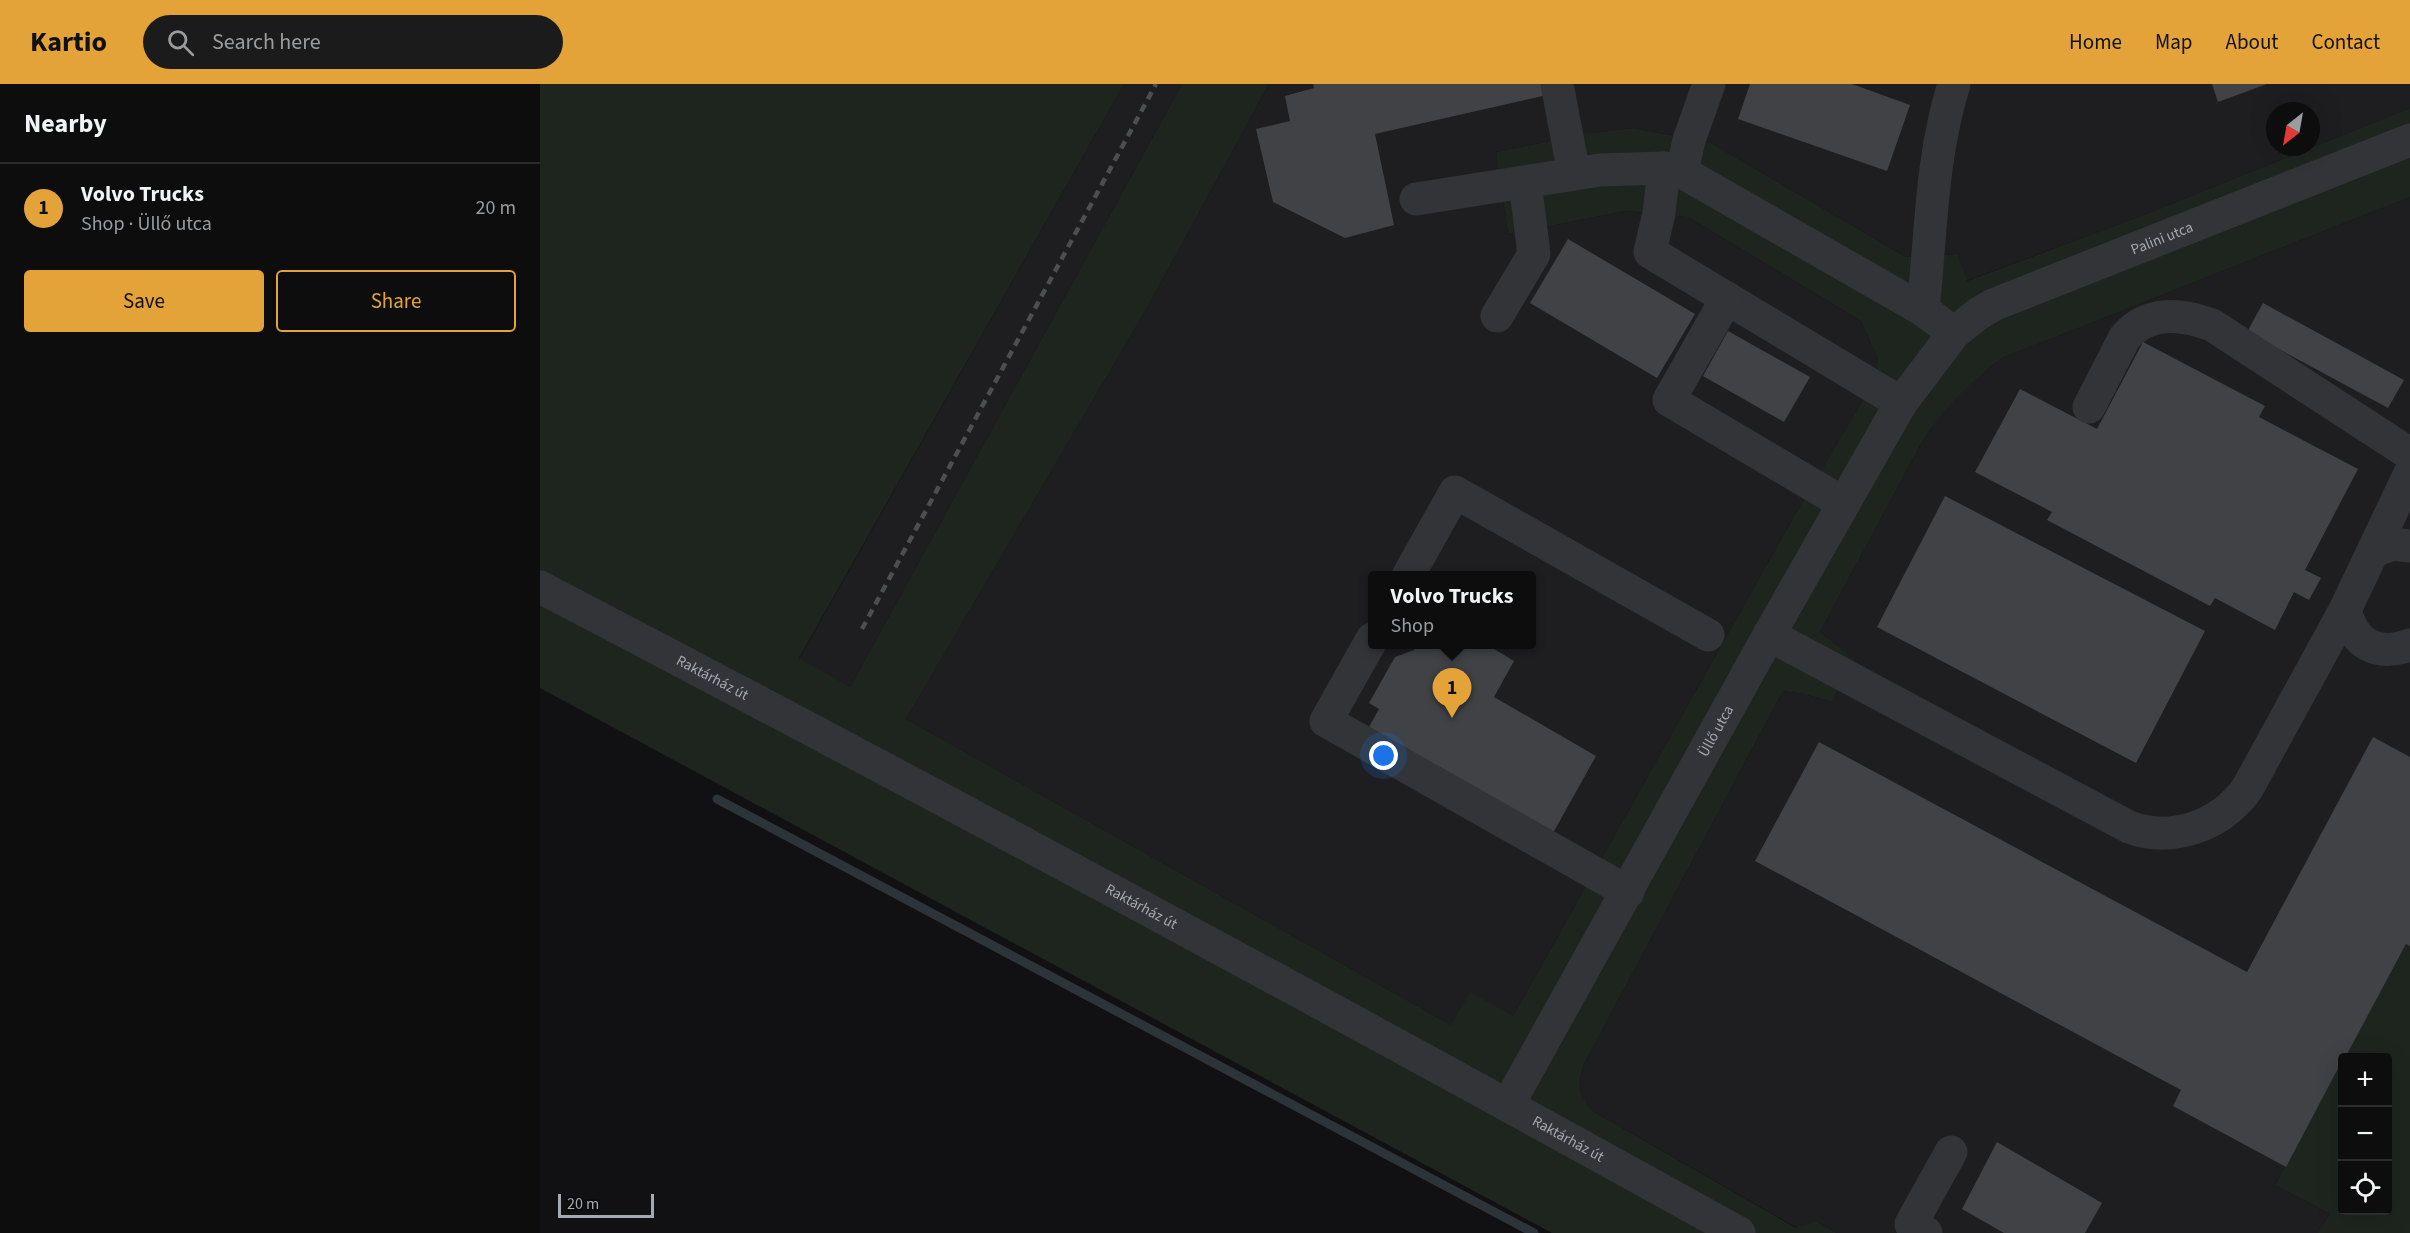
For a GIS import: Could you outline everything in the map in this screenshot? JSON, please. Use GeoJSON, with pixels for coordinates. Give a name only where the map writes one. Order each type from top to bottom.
{"type":"FeatureCollection","features":[{"type":"Feature","properties":{"kind":"street"},"geometry":{"type":"LineString","coordinates":[[1557,84],[1574,174]]}},
{"type":"Feature","properties":{"kind":"street"},"geometry":{"type":"LineString","coordinates":[[1709,84],[1689,140],[1673,170],[1659,213],[1650,252],[1900,403]]}},
{"type":"Feature","properties":{"kind":"street"},"geometry":{"type":"LineString","coordinates":[[1923,310],[1932,198],[1941,137],[1954,84]]}},
{"type":"Feature","properties":{"kind":"street","name":"Palini utca"},"geometry":{"type":"LineString","coordinates":[[1930,362],[1953,333],[1993,305],[2410,140]]}},
{"type":"Feature","properties":{"kind":"street"},"geometry":{"type":"LineString","coordinates":[[1416,199],[1600,170],[1673,170],[1923,310],[1953,333]]}},
{"type":"Feature","properties":{"kind":"street"},"geometry":{"type":"LineString","coordinates":[[1497,316],[1534,254],[1513,184]]}},
{"type":"Feature","properties":{"kind":"street"},"geometry":{"type":"LineString","coordinates":[[1727,298],[1669,400],[1843,503]]}},
{"type":"Feature","properties":{"kind":"street"},"geometry":{"type":"LineString","coordinates":[[2090,407],[2125,337],[2132,329],[2152,319],[2175,315],[2212,325],[2410,454]]}},
{"type":"Feature","properties":{"kind":"street","name":"Üllő utca"},"geometry":{"type":"LineString","coordinates":[[1508,1105],[1843,503],[1900,403],[1930,362]]}},
{"type":"Feature","properties":{"kind":"street"},"geometry":{"type":"LineString","coordinates":[[2406,482],[2406,530],[2410,538]]}},
{"type":"Feature","properties":{"kind":"street"},"geometry":{"type":"LineString","coordinates":[[1769,635],[2129,827],[2140,831],[2166,833],[2194,828],[2235,806],[2247,789],[2345,610],[2406,482]]}},
{"type":"Feature","properties":{"kind":"street"},"geometry":{"type":"LineString","coordinates":[[1411,571],[1455,492],[1708,635]]}},
{"type":"Feature","properties":{"kind":"street"},"geometry":{"type":"LineString","coordinates":[[2374,551],[2392,544],[2410,546]]}},
{"type":"Feature","properties":{"kind":"street","name":"Raktárház út"},"geometry":{"type":"LineString","coordinates":[[540,587],[824,735],[1508,1105],[1739,1233]]}},
{"type":"Feature","properties":{"kind":"street"},"geometry":{"type":"LineString","coordinates":[[2345,610],[2351,628],[2364,642],[2375,648],[2389,650],[2410,645]]}},
{"type":"Feature","properties":{"kind":"street"},"geometry":{"type":"LineString","coordinates":[[1368,646],[1326,721],[1628,892]]}},
{"type":"Feature","properties":{"kind":"street"},"geometry":{"type":"LineString","coordinates":[[1926,1233],[1911,1224],[1951,1152]]}},
{"type":"Feature","properties":{"kind":"shaded area"},"geometry":{"type":"Polygon","coordinates":[[[540,84],[1124,84],[799,658],[850,687],[1182,84],[1269,84],[1148,306],[906,719],[1451,1025],[1470,992],[1513,1016],[1788,527],[1878,374],[1878,359],[1861,321],[1688,217],[1626,211],[1508,234],[1496,152],[1584,134],[1633,128],[1711,143],[1906,257],[1958,254],[1967,281],[2154,211],[2291,156],[2320,156],[2320,144],[2410,108],[2410,197],[2002,358],[1968,386],[1950,405],[1923,440],[1820,632],[1855,659],[1831,702],[1783,691],[1584,1064],[1580,1088],[1591,1110],[1796,1228],[1816,1221],[1837,1233],[1552,1233],[540,688],[540,84]]]}},
{"type":"Feature","properties":{"kind":"shaded area"},"geometry":{"type":"Polygon","coordinates":[[[1124,84],[1182,84],[850,687],[799,659],[1124,84]]]}},
{"type":"Feature","properties":{"kind":"shaded area"},"geometry":{"type":"Polygon","coordinates":[[[1269,84],[2410,84],[2410,108],[2320,144],[2320,102],[2266,102],[2266,156],[2291,156],[2154,211],[1966,281],[1958,254],[1906,257],[1711,143],[1633,128],[1584,134],[1496,152],[1508,234],[1626,211],[1688,217],[1861,321],[1878,359],[1878,374],[1788,527],[1513,1016],[1451,1025],[906,719],[1148,306],[1269,84]]]}},
{"type":"Feature","properties":{"kind":"shaded area"},"geometry":{"type":"Polygon","coordinates":[[[2410,197],[2410,946],[2406,944],[2347,1053],[2338,1053],[2338,1069],[2275,1185],[2330,1214],[2317,1233],[1837,1233],[1816,1221],[1797,1228],[1591,1110],[1580,1096],[1579,1084],[1584,1064],[1783,691],[1804,694],[1830,702],[1855,659],[1820,632],[1923,440],[1942,412],[1962,390],[2002,358],[2410,197]]]}},
{"type":"Feature","properties":{"kind":"shaded area"},"geometry":{"type":"Polygon","coordinates":[[[2406,944],[2410,946],[2410,1233],[2317,1233],[2330,1214],[2275,1185],[2338,1068],[2338,1215],[2392,1215],[2392,1053],[2347,1053],[2406,944]]]}},
{"type":"Feature","properties":{"kind":"building"},"geometry":{"type":"Polygon","coordinates":[[[1313,84],[1545,84],[1547,95],[1375,134],[1394,225],[1345,238],[1273,202],[1256,129],[1290,121],[1285,96],[1314,88],[1313,84]]]}},
{"type":"Feature","properties":{"kind":"building"},"geometry":{"type":"Polygon","coordinates":[[[1750,84],[1852,84],[1910,105],[1887,171],[1738,119],[1750,84]]]}},
{"type":"Feature","properties":{"kind":"building"},"geometry":{"type":"Polygon","coordinates":[[[2212,84],[2267,84],[2218,102],[2212,84]]]}},
{"type":"Feature","properties":{"kind":"building"},"geometry":{"type":"Polygon","coordinates":[[[1568,239],[1695,314],[1657,378],[1530,303],[1568,239]]]}},
{"type":"Feature","properties":{"kind":"building"},"geometry":{"type":"Polygon","coordinates":[[[2263,303],[2404,380],[2388,408],[2247,332],[2263,303]]]}},
{"type":"Feature","properties":{"kind":"building"},"geometry":{"type":"Polygon","coordinates":[[[1728,331],[1810,377],[1784,422],[1703,376],[1728,331]]]}},
{"type":"Feature","properties":{"kind":"building"},"geometry":{"type":"Polygon","coordinates":[[[2143,342],[2265,406],[2259,417],[2358,469],[2305,570],[2321,578],[2309,600],[2294,592],[2275,630],[2215,598],[2210,606],[2047,520],[2052,512],[1975,472],[2020,389],[2097,429],[2143,342]]]}},
{"type":"Feature","properties":{"kind":"building"},"geometry":{"type":"Polygon","coordinates":[[[1945,496],[2205,631],[2136,763],[1877,627],[1945,496]]]}},
{"type":"Feature","properties":{"kind":"building"},"geometry":{"type":"Polygon","coordinates":[[[1494,649],[1514,661],[1494,697],[1596,756],[1553,833],[1369,727],[1379,709],[1369,703],[1395,657],[1414,650],[1494,649]]]}},
{"type":"Feature","properties":{"kind":"building"},"geometry":{"type":"Polygon","coordinates":[[[2373,737],[2410,757],[2410,946],[2406,944],[2348,1053],[2338,1053],[2338,1069],[2286,1167],[2173,1106],[2181,1090],[1755,861],[1819,742],[2247,972],[2373,737]]]}},
{"type":"Feature","properties":{"kind":"building"},"geometry":{"type":"Polygon","coordinates":[[[1997,1142],[2102,1203],[2085,1233],[2004,1233],[1962,1209],[1997,1142]]]}},
{"type":"Feature","properties":{"kind":"waterway"},"geometry":{"type":"LineString","coordinates":[[717,799],[1534,1233]]}},
{"type":"Feature","properties":{"kind":"railway"},"geometry":{"type":"LineString","coordinates":[[862,629],[1156,84]]}},
{"type":"Feature","properties":{"kind":"place","name":"Volvo Trucks"},"geometry":{"type":"Point","coordinates":[1452,718]}}]}
